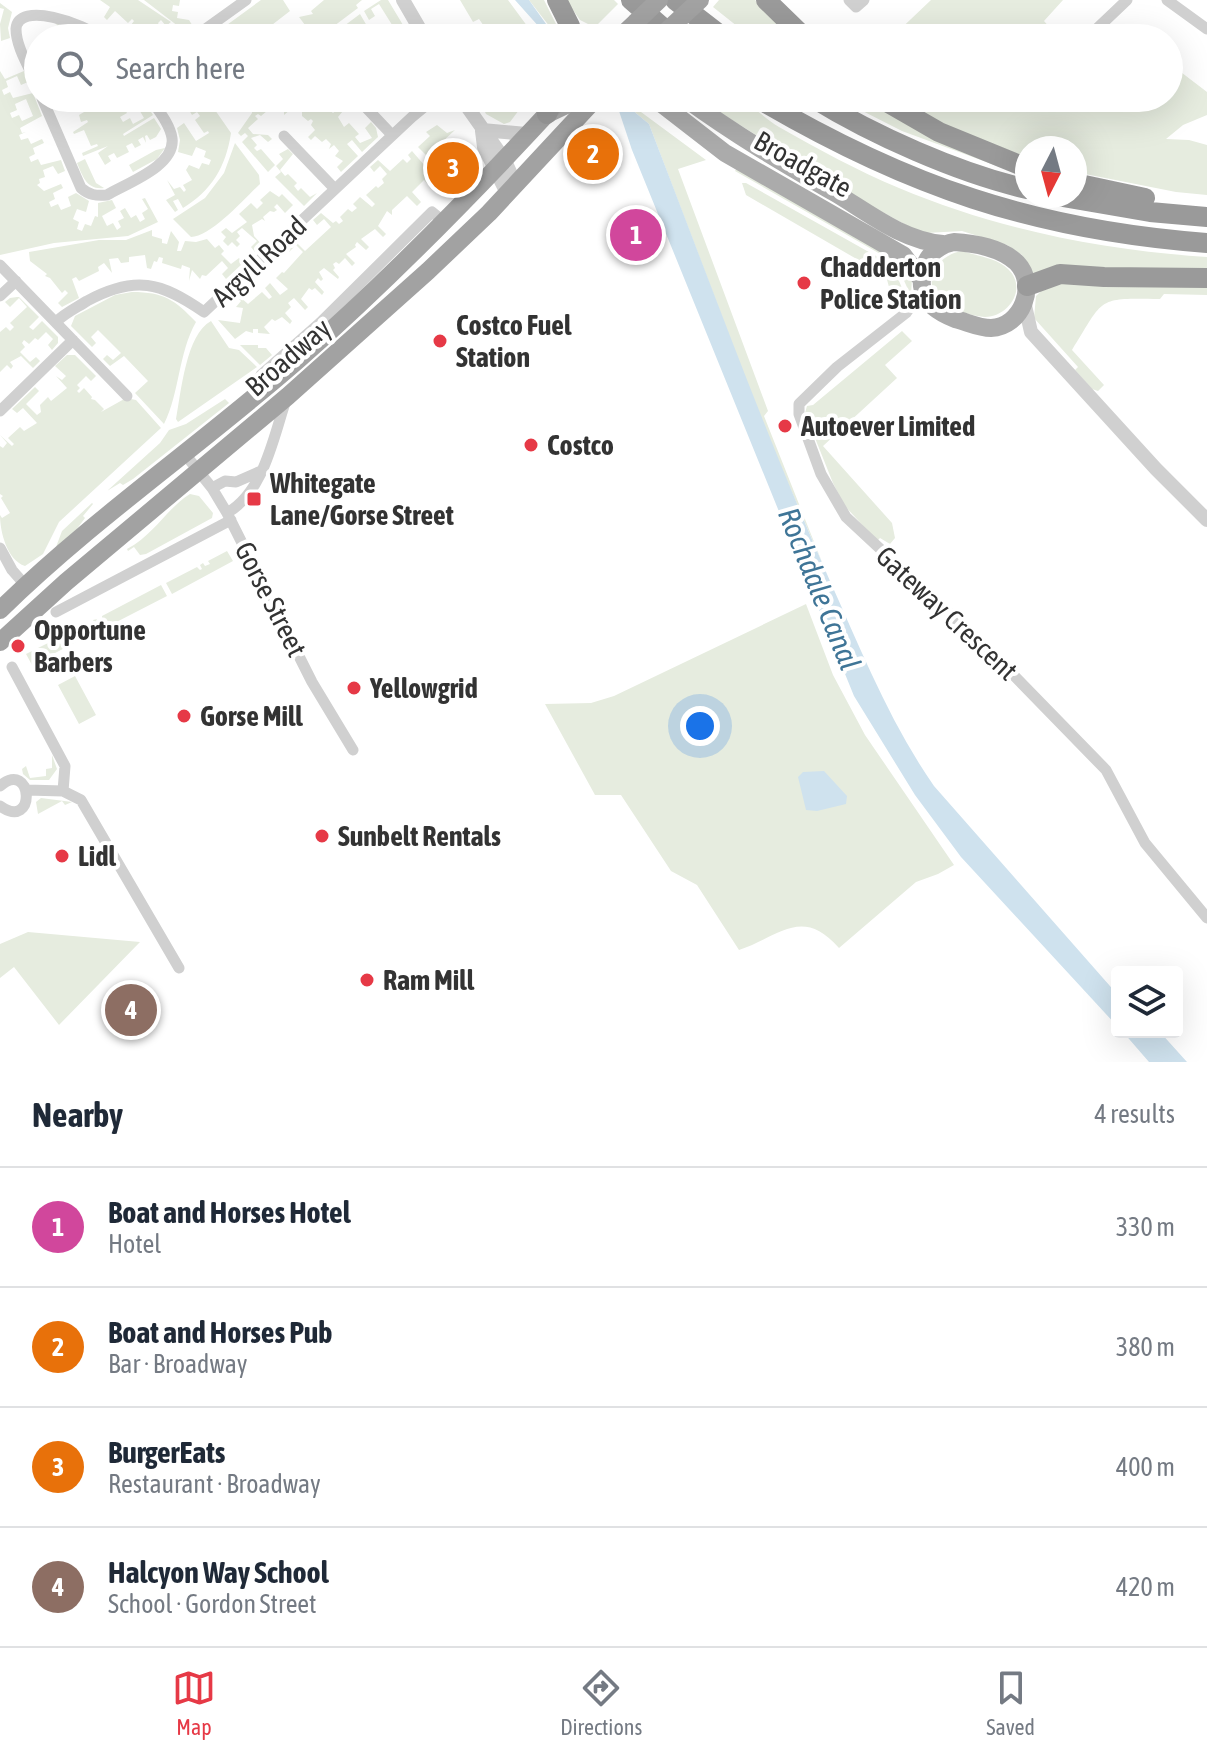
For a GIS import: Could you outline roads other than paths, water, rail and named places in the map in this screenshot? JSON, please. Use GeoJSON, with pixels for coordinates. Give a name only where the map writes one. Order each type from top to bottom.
{"type":"FeatureCollection","features":[{"type":"Feature","properties":{"kind":"highway"},"geometry":{"type":"LineString","coordinates":[[631,0],[659,24]]}},
{"type":"Feature","properties":{"kind":"highway"},"geometry":{"type":"LineString","coordinates":[[634,24],[659,0]]}},
{"type":"Feature","properties":{"kind":"highway"},"geometry":{"type":"LineString","coordinates":[[675,0],[706,24]]}},
{"type":"Feature","properties":{"kind":"highway"},"geometry":{"type":"LineString","coordinates":[[674,24],[700,0]]}},
{"type":"Feature","properties":{"kind":"highway"},"geometry":{"type":"LineString","coordinates":[[766,0],[791,24]]}},
{"type":"Feature","properties":{"kind":"highway"},"geometry":{"type":"LineString","coordinates":[[561,6],[571,24]]}},
{"type":"Feature","properties":{"kind":"highway","name":"Broadway"},"geometry":{"type":"LineString","coordinates":[[0,610],[296,362],[437,216],[499,164],[546,112]]}},
{"type":"Feature","properties":{"kind":"highway","name":"Broadway"},"geometry":{"type":"LineString","coordinates":[[0,642],[288,396],[428,271],[489,213],[583,112]]}},
{"type":"Feature","properties":{"kind":"highway"},"geometry":{"type":"LineString","coordinates":[[781,112],[821,136],[873,160],[995,208],[1080,228],[1207,243]]}},
{"type":"Feature","properties":{"kind":"highway"},"geometry":{"type":"LineString","coordinates":[[839,112],[938,160],[1015,185]]}},
{"type":"Feature","properties":{"kind":"highway"},"geometry":{"type":"LineString","coordinates":[[904,112],[939,132],[1015,163]]}},
{"type":"Feature","properties":{"kind":"highway"},"geometry":{"type":"LineString","coordinates":[[1087,186],[1157,201],[1207,207]]}},
{"type":"Feature","properties":{"kind":"highway"},"geometry":{"type":"LineString","coordinates":[[1087,201],[1150,212],[1207,217]]}},
{"type":"Feature","properties":{"kind":"highway"},"geometry":{"type":"LineString","coordinates":[[1026,294],[1060,274],[1207,278]]}},
{"type":"Feature","properties":{"kind":"main road","name":"Broadgate"},"geometry":{"type":"LineString","coordinates":[[671,112],[737,160],[889,246],[913,265],[934,308]]}},
{"type":"Feature","properties":{"kind":"main road","name":"Broadgate"},"geometry":{"type":"LineString","coordinates":[[706,112],[757,147],[917,239],[943,244],[968,243],[1013,259],[1020,267],[1026,294]]}},
{"type":"Feature","properties":{"kind":"main road"},"geometry":{"type":"LineString","coordinates":[[922,285],[926,260],[943,244]]}},
{"type":"Feature","properties":{"kind":"main road"},"geometry":{"type":"LineString","coordinates":[[934,308],[944,315],[990,328],[1001,326],[1016,317],[1026,294]]}},
{"type":"Feature","properties":{"kind":"street"},"geometry":{"type":"LineString","coordinates":[[213,24],[246,0]]}},
{"type":"Feature","properties":{"kind":"street"},"geometry":{"type":"LineString","coordinates":[[403,0],[417,24]]}},
{"type":"Feature","properties":{"kind":"street"},"geometry":{"type":"LineString","coordinates":[[1102,24],[1127,0]]}},
{"type":"Feature","properties":{"kind":"street"},"geometry":{"type":"LineString","coordinates":[[1167,0],[1207,29]]}},
{"type":"Feature","properties":{"kind":"street"},"geometry":{"type":"LineString","coordinates":[[24,56],[17,40],[18,21],[24,12],[37,6],[56,9],[83,24]]}},
{"type":"Feature","properties":{"kind":"street"},"geometry":{"type":"LineString","coordinates":[[48,112],[78,183],[85,192],[99,196],[107,195],[161,165],[170,154],[171,135],[158,112]]}},
{"type":"Feature","properties":{"kind":"street"},"geometry":{"type":"LineString","coordinates":[[370,112],[392,135]]}},
{"type":"Feature","properties":{"kind":"street","name":"Argyll Road"},"geometry":{"type":"LineString","coordinates":[[56,322],[105,292],[139,284],[169,290],[204,312],[419,112]]}},
{"type":"Feature","properties":{"kind":"street"},"geometry":{"type":"LineString","coordinates":[[470,112],[511,188]]}},
{"type":"Feature","properties":{"kind":"street"},"geometry":{"type":"LineString","coordinates":[[482,130],[526,134]]}},
{"type":"Feature","properties":{"kind":"street"},"geometry":{"type":"LineString","coordinates":[[284,136],[334,188]]}},
{"type":"Feature","properties":{"kind":"street"},"geometry":{"type":"LineString","coordinates":[[0,265],[127,396]]}},
{"type":"Feature","properties":{"kind":"street"},"geometry":{"type":"LineString","coordinates":[[0,296],[16,281]]}},
{"type":"Feature","properties":{"kind":"street","name":"Gateway Crescent"},"geometry":{"type":"LineString","coordinates":[[922,285],[906,313],[837,367],[799,404],[799,414],[828,489],[846,517],[992,653],[1106,770],[1145,843],[1207,918]]}},
{"type":"Feature","properties":{"kind":"street","name":"Broadgate"},"geometry":{"type":"LineString","coordinates":[[1026,294],[1031,332],[1207,520]]}},
{"type":"Feature","properties":{"kind":"street","name":"Gateway Crescent"},"geometry":{"type":"LineString","coordinates":[[906,313],[934,308]]}},
{"type":"Feature","properties":{"kind":"street"},"geometry":{"type":"LineString","coordinates":[[1001,326],[1031,332]]}},
{"type":"Feature","properties":{"kind":"street"},"geometry":{"type":"LineString","coordinates":[[0,411],[73,340]]}},
{"type":"Feature","properties":{"kind":"street"},"geometry":{"type":"LineString","coordinates":[[56,612],[229,516],[247,497],[261,471],[288,396]]}},
{"type":"Feature","properties":{"kind":"street","name":"Gorse Street"},"geometry":{"type":"LineString","coordinates":[[184,453],[212,488],[229,516],[312,682],[353,750]]}},
{"type":"Feature","properties":{"kind":"street"},"geometry":{"type":"LineString","coordinates":[[212,488],[261,471]]}},
{"type":"Feature","properties":{"kind":"street"},"geometry":{"type":"LineString","coordinates":[[0,548],[12,570],[26,586]]}},
{"type":"Feature","properties":{"kind":"street"},"geometry":{"type":"LineString","coordinates":[[12,667],[65,766],[63,791]]}},
{"type":"Feature","properties":{"kind":"street"},"geometry":{"type":"LineString","coordinates":[[0,786],[14,780],[22,783],[27,790],[26,802],[18,810],[10,811],[0,806]]}},
{"type":"Feature","properties":{"kind":"street"},"geometry":{"type":"LineString","coordinates":[[27,790],[63,791],[81,800],[179,968]]}},
{"type":"Feature","properties":{"kind":"water"},"geometry":{"type":"Polygon","coordinates":[[[515,0],[529,0],[546,24],[536,24],[515,0]]]}},
{"type":"Feature","properties":{"kind":"water","name":"Rochdale Canal"},"geometry":{"type":"Polygon","coordinates":[[[619,112],[635,112],[649,124],[782,468],[890,712],[934,786],[1111,987],[1111,1020],[961,857],[915,795],[854,696],[632,150],[619,112]]]}},
{"type":"Feature","properties":{"kind":"water"},"geometry":{"type":"Polygon","coordinates":[[[824,771],[847,796],[846,804],[817,811],[806,810],[798,777],[803,772],[824,771]]]}},
{"type":"Feature","properties":{"kind":"water"},"geometry":{"type":"Polygon","coordinates":[[[1128,1038],[1165,1038],[1187,1062],[1149,1062],[1128,1038]]]}},
{"type":"Feature","properties":{"kind":"place","name":"Boat and Horses Pub"},"geometry":{"type":"Point","coordinates":[593,154]}},
{"type":"Feature","properties":{"kind":"place","name":"BurgerEats"},"geometry":{"type":"Point","coordinates":[453,168]}},
{"type":"Feature","properties":{"kind":"place","name":"Boat and Horses Hotel"},"geometry":{"type":"Point","coordinates":[636,235]}},
{"type":"Feature","properties":{"kind":"place","name":"Chadderton Police Station"},"geometry":{"type":"Point","coordinates":[804,283]}},
{"type":"Feature","properties":{"kind":"place","name":"Costco Fuel Station"},"geometry":{"type":"Point","coordinates":[440,341]}},
{"type":"Feature","properties":{"kind":"place","name":"Autoever Limited"},"geometry":{"type":"Point","coordinates":[785,426]}},
{"type":"Feature","properties":{"kind":"place","name":"Costco"},"geometry":{"type":"Point","coordinates":[531,445]}},
{"type":"Feature","properties":{"kind":"place","name":"Whitegate Lane/Gorse Street"},"geometry":{"type":"Point","coordinates":[254,499]}},
{"type":"Feature","properties":{"kind":"place","name":"Opportune Barbers"},"geometry":{"type":"Point","coordinates":[18,646]}},
{"type":"Feature","properties":{"kind":"place","name":"Yellowgrid"},"geometry":{"type":"Point","coordinates":[354,688]}},
{"type":"Feature","properties":{"kind":"place","name":"Gorse Mill"},"geometry":{"type":"Point","coordinates":[184,716]}},
{"type":"Feature","properties":{"kind":"place","name":"Sunbelt Rentals"},"geometry":{"type":"Point","coordinates":[322,836]}},
{"type":"Feature","properties":{"kind":"place","name":"Lidl"},"geometry":{"type":"Point","coordinates":[62,856]}},
{"type":"Feature","properties":{"kind":"place","name":"Ram Mill"},"geometry":{"type":"Point","coordinates":[367,980]}},
{"type":"Feature","properties":{"kind":"place","name":"Halcyon Way School"},"geometry":{"type":"Point","coordinates":[131,1010]}}]}
